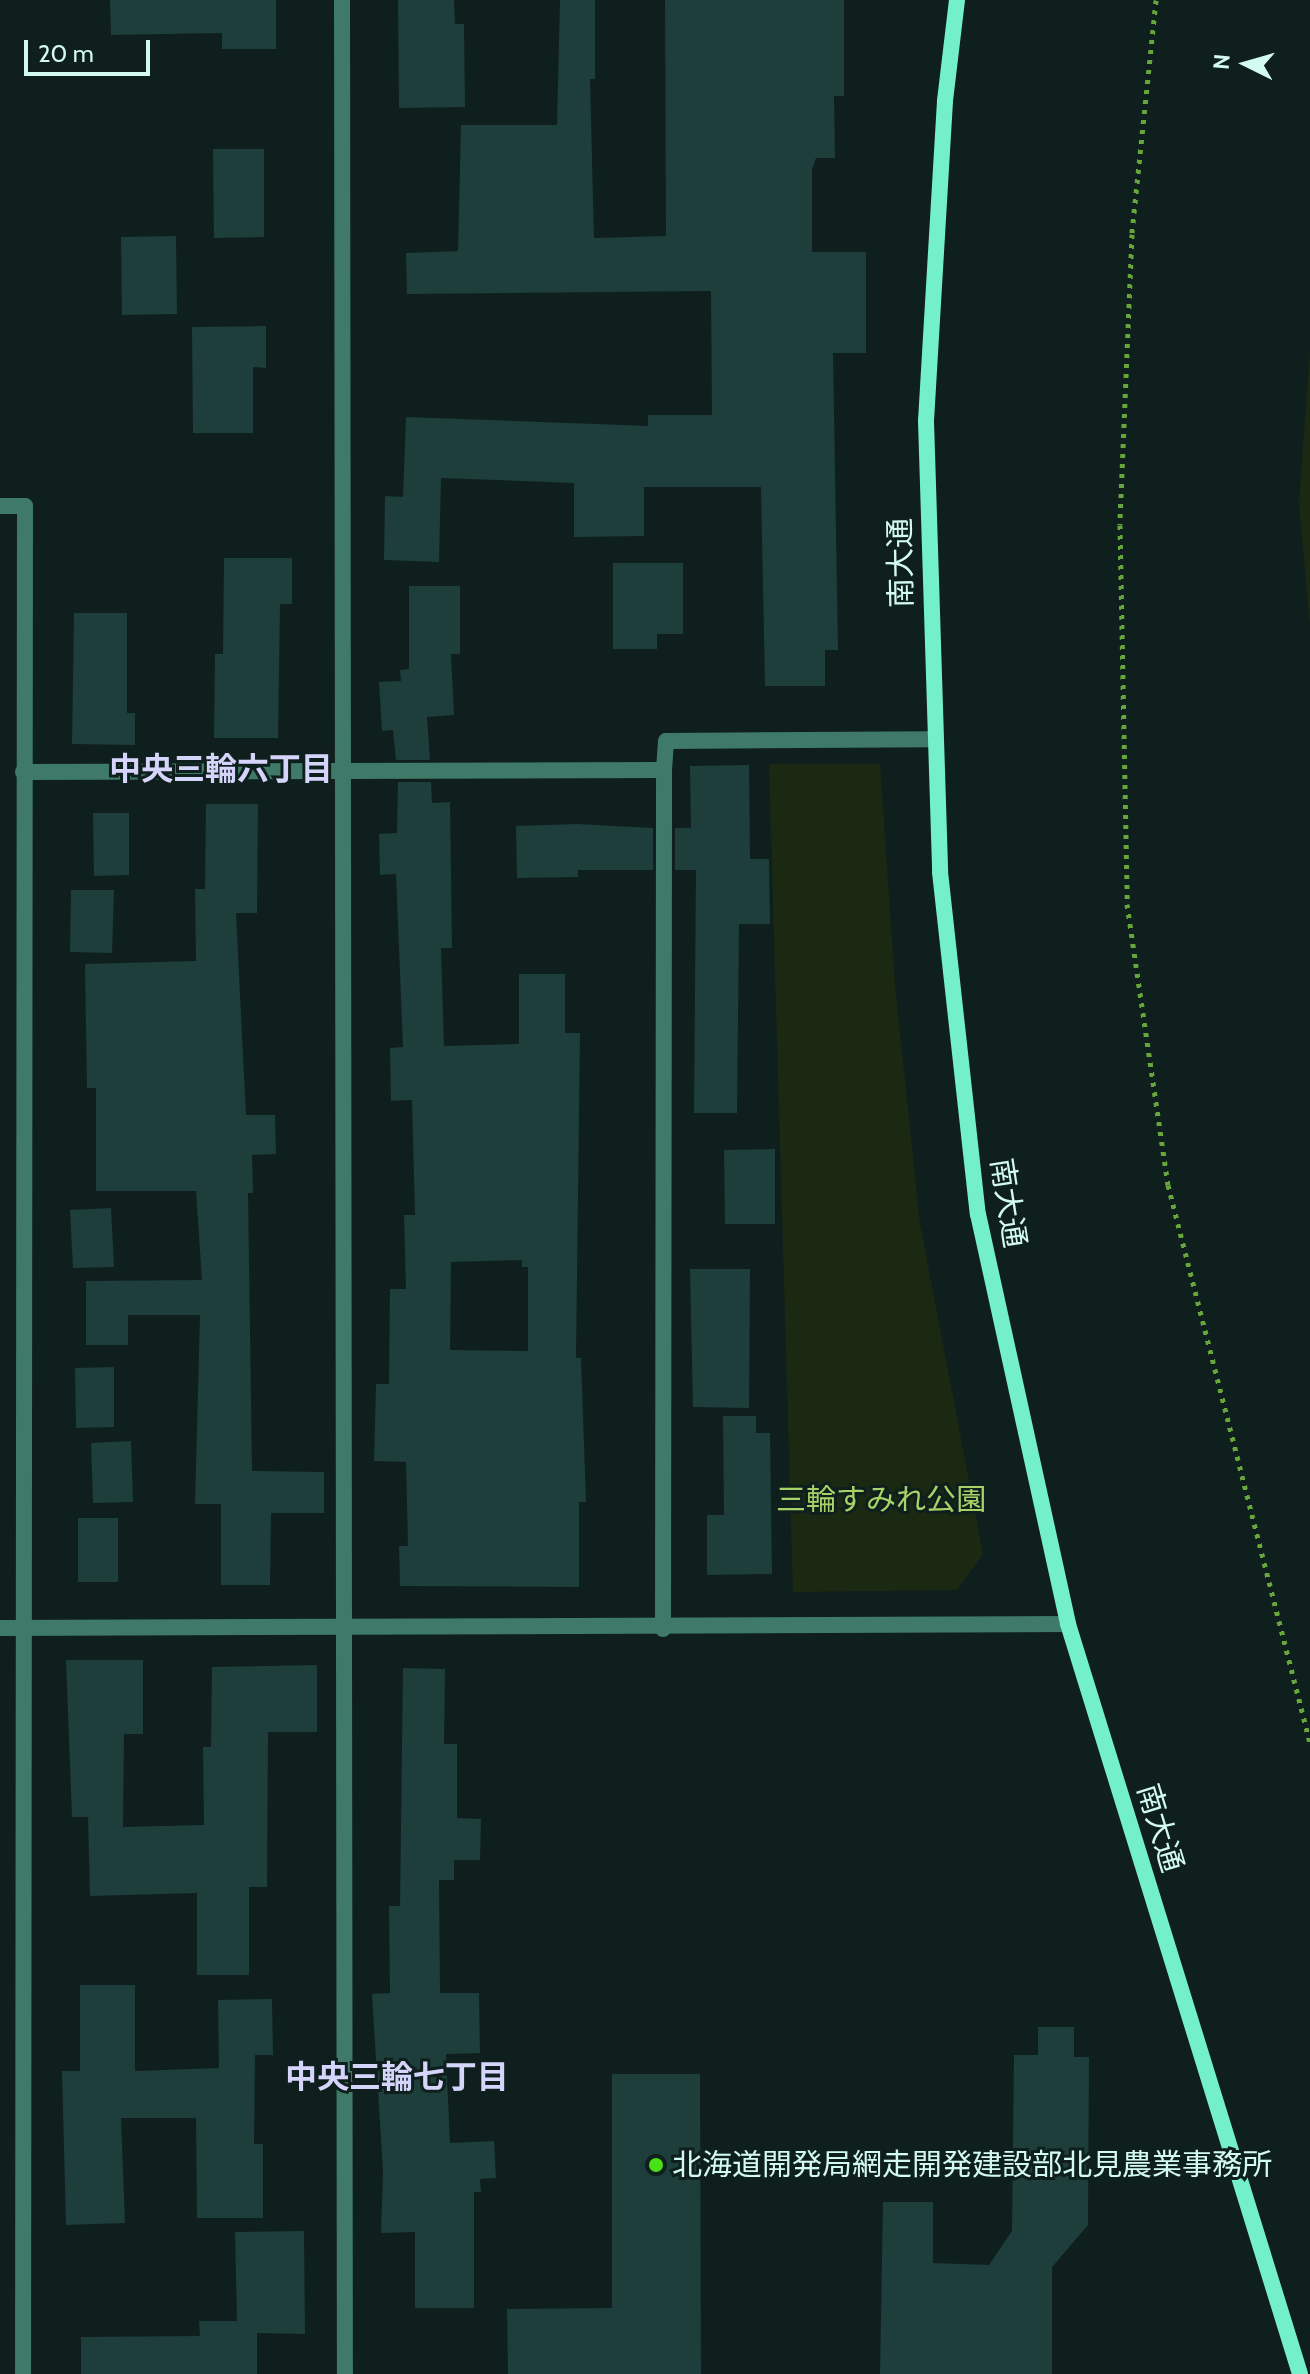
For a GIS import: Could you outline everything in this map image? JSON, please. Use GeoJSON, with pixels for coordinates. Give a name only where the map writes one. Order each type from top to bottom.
{"type":"FeatureCollection","features":[{"type":"Feature","properties":{"kind":"street"},"geometry":{"type":"LineString","coordinates":[[342,0],[347,1626],[345,2374]]}},
{"type":"Feature","properties":{"kind":"street","name":"南大通"},"geometry":{"type":"LineString","coordinates":[[957,0],[945,101],[926,421],[933,739],[940,872],[978,1214],[1068,1624],[1300,2374]]}},
{"type":"Feature","properties":{"kind":"street"},"geometry":{"type":"LineString","coordinates":[[0,506],[25,506],[23,2374]]}},
{"type":"Feature","properties":{"kind":"street"},"geometry":{"type":"LineString","coordinates":[[663,1629],[666,741],[933,739]]}},
{"type":"Feature","properties":{"kind":"street"},"geometry":{"type":"LineString","coordinates":[[23,772],[343,774],[664,770]]}},
{"type":"Feature","properties":{"kind":"street"},"geometry":{"type":"LineString","coordinates":[[0,1628],[347,1626],[663,1629],[1068,1624]]}},
{"type":"Feature","properties":{"kind":"path"},"geometry":{"type":"LineString","coordinates":[[1156,0],[1132,234],[1120,525],[1127,904],[1168,1185],[1310,1743]]}},
{"type":"Feature","properties":{"kind":"green space"},"geometry":{"type":"Polygon","coordinates":[[[1310,350],[1310,626],[1299,503],[1310,350]]]}},
{"type":"Feature","properties":{"kind":"green space","name":"三輪すみれ公園"},"geometry":{"type":"Polygon","coordinates":[[[769,764],[880,764],[895,986],[920,1224],[983,1554],[957,1590],[793,1592],[769,764]]]}},
{"type":"Feature","properties":{"kind":"building"},"geometry":{"type":"Polygon","coordinates":[[[110,0],[276,0],[276,49],[222,49],[222,33],[111,35],[110,0]]]}},
{"type":"Feature","properties":{"kind":"building"},"geometry":{"type":"Polygon","coordinates":[[[398,0],[454,0],[455,24],[464,24],[465,107],[399,108],[398,0]]]}},
{"type":"Feature","properties":{"kind":"building"},"geometry":{"type":"Polygon","coordinates":[[[560,0],[595,0],[595,79],[590,79],[594,238],[666,236],[665,0],[844,0],[844,96],[834,96],[835,158],[816,158],[812,169],[812,252],[866,252],[866,353],[833,353],[838,650],[825,650],[825,686],[765,686],[761,487],[644,487],[644,536],[574,537],[574,483],[441,478],[439,562],[384,560],[385,496],[403,497],[406,417],[648,426],[648,415],[712,415],[711,291],[407,294],[406,253],[458,251],[461,125],[557,125],[560,0]]]}},
{"type":"Feature","properties":{"kind":"building"},"geometry":{"type":"Polygon","coordinates":[[[213,149],[264,149],[264,237],[214,238],[213,149]]]}},
{"type":"Feature","properties":{"kind":"building"},"geometry":{"type":"Polygon","coordinates":[[[176,236],[177,314],[122,315],[121,237],[176,236]]]}},
{"type":"Feature","properties":{"kind":"building"},"geometry":{"type":"Polygon","coordinates":[[[266,326],[266,368],[253,367],[253,433],[193,433],[192,327],[266,326]]]}},
{"type":"Feature","properties":{"kind":"building"},"geometry":{"type":"Polygon","coordinates":[[[224,558],[292,558],[292,604],[280,604],[278,738],[214,738],[215,654],[223,654],[224,558]]]}},
{"type":"Feature","properties":{"kind":"building"},"geometry":{"type":"Polygon","coordinates":[[[613,563],[683,563],[683,634],[657,634],[657,649],[613,649],[613,563]]]}},
{"type":"Feature","properties":{"kind":"building"},"geometry":{"type":"Polygon","coordinates":[[[409,586],[460,586],[460,654],[451,654],[454,715],[427,717],[430,760],[396,760],[393,730],[382,731],[379,682],[401,681],[400,670],[409,669],[409,586]]]}},
{"type":"Feature","properties":{"kind":"building"},"geometry":{"type":"Polygon","coordinates":[[[74,613],[127,613],[127,713],[135,713],[135,745],[72,744],[74,613]]]}},
{"type":"Feature","properties":{"kind":"building"},"geometry":{"type":"Polygon","coordinates":[[[749,765],[750,859],[769,859],[770,924],[739,924],[737,1113],[694,1113],[696,870],[675,870],[675,828],[691,828],[690,766],[749,765]]]}},
{"type":"Feature","properties":{"kind":"building"},"geometry":{"type":"Polygon","coordinates":[[[398,782],[431,782],[432,803],[450,802],[452,948],[441,948],[444,1046],[519,1044],[519,974],[565,974],[565,1033],[580,1033],[576,1358],[581,1358],[586,1502],[579,1502],[579,1587],[400,1586],[399,1546],[408,1546],[406,1462],[374,1461],[376,1384],[389,1384],[390,1289],[406,1289],[404,1215],[415,1215],[412,1100],[391,1101],[390,1048],[403,1047],[396,874],[380,875],[379,834],[397,833],[398,782]],[[522,1260],[451,1262],[450,1350],[528,1351],[528,1267],[522,1267],[522,1260]]]}},
{"type":"Feature","properties":{"kind":"building"},"geometry":{"type":"Polygon","coordinates":[[[206,804],[258,804],[257,913],[236,913],[246,1115],[275,1115],[276,1154],[252,1155],[253,1193],[248,1193],[252,1471],[324,1472],[324,1513],[271,1513],[270,1585],[221,1585],[221,1504],[195,1504],[200,1315],[128,1315],[128,1345],[86,1345],[86,1281],[202,1280],[196,1191],[96,1191],[96,1088],[87,1088],[85,964],[196,961],[195,889],[205,889],[206,804]]]}},
{"type":"Feature","properties":{"kind":"building"},"geometry":{"type":"Polygon","coordinates":[[[93,813],[129,813],[129,875],[94,876],[93,813]]]}},
{"type":"Feature","properties":{"kind":"building"},"geometry":{"type":"Polygon","coordinates":[[[577,824],[653,828],[653,870],[578,870],[578,877],[517,878],[516,826],[577,824]]]}},
{"type":"Feature","properties":{"kind":"building"},"geometry":{"type":"Polygon","coordinates":[[[71,890],[114,890],[112,953],[70,952],[71,890]]]}},
{"type":"Feature","properties":{"kind":"building"},"geometry":{"type":"Polygon","coordinates":[[[775,1149],[775,1224],[725,1224],[724,1150],[775,1149]]]}},
{"type":"Feature","properties":{"kind":"building"},"geometry":{"type":"Polygon","coordinates":[[[111,1208],[114,1267],[73,1268],[70,1210],[111,1208]]]}},
{"type":"Feature","properties":{"kind":"building"},"geometry":{"type":"Polygon","coordinates":[[[690,1269],[750,1269],[749,1408],[693,1407],[690,1269]]]}},
{"type":"Feature","properties":{"kind":"building"},"geometry":{"type":"Polygon","coordinates":[[[114,1367],[114,1427],[76,1428],[75,1368],[114,1367]]]}},
{"type":"Feature","properties":{"kind":"building"},"geometry":{"type":"Polygon","coordinates":[[[723,1416],[756,1416],[756,1433],[770,1433],[772,1574],[707,1575],[707,1515],[724,1515],[723,1416]]]}},
{"type":"Feature","properties":{"kind":"building"},"geometry":{"type":"Polygon","coordinates":[[[131,1441],[133,1502],[93,1503],[91,1443],[131,1441]]]}},
{"type":"Feature","properties":{"kind":"building"},"geometry":{"type":"Polygon","coordinates":[[[78,1518],[118,1518],[118,1582],[78,1582],[78,1518]]]}},
{"type":"Feature","properties":{"kind":"building"},"geometry":{"type":"Polygon","coordinates":[[[66,1660],[143,1660],[143,1734],[124,1734],[123,1827],[204,1825],[203,1747],[211,1747],[212,1667],[317,1665],[317,1732],[268,1732],[267,1887],[249,1887],[249,1975],[197,1975],[197,1893],[90,1896],[88,1817],[72,1817],[66,1660]]]}},
{"type":"Feature","properties":{"kind":"building"},"geometry":{"type":"Polygon","coordinates":[[[403,1668],[445,1669],[444,1744],[457,1744],[457,1818],[481,1819],[480,1860],[454,1860],[454,1880],[439,1880],[440,1993],[479,1993],[480,2053],[446,2054],[450,2143],[494,2141],[496,2178],[480,2179],[481,2192],[474,2192],[474,2308],[415,2308],[415,2232],[381,2233],[383,2171],[372,1994],[390,1993],[389,1906],[400,1906],[403,1668]]]}},
{"type":"Feature","properties":{"kind":"building"},"geometry":{"type":"Polygon","coordinates":[[[80,1985],[135,1985],[135,2071],[219,2068],[218,2000],[272,1999],[273,2055],[255,2055],[254,2144],[263,2144],[263,2218],[197,2218],[196,2118],[121,2118],[125,2223],[66,2225],[62,2071],[80,2071],[80,1985]]]}},
{"type":"Feature","properties":{"kind":"building"},"geometry":{"type":"Polygon","coordinates":[[[1038,2027],[1074,2027],[1074,2057],[1089,2057],[1088,2225],[1052,2267],[1052,2374],[880,2374],[883,2202],[933,2202],[933,2263],[989,2265],[1012,2231],[1014,2055],[1038,2055],[1038,2027]]]}},
{"type":"Feature","properties":{"kind":"building","name":"北海道開発局網走開発建設部北見農業事務所"},"geometry":{"type":"Polygon","coordinates":[[[612,2074],[700,2074],[701,2374],[508,2374],[507,2309],[612,2308],[612,2074]]]}},
{"type":"Feature","properties":{"kind":"building"},"geometry":{"type":"Polygon","coordinates":[[[304,2231],[305,2334],[257,2333],[257,2374],[81,2374],[81,2337],[200,2336],[199,2321],[237,2321],[235,2232],[304,2231]]]}},
{"type":"Feature","properties":{"kind":"place","name":"北海道開発局網走開発建設部北見農業事務所"},"geometry":{"type":"Point","coordinates":[656,2165]}},
{"type":"Feature","properties":{"kind":"district","name":"中央三輪六丁目"},"geometry":{"type":"Point","coordinates":[221,769]}},
{"type":"Feature","properties":{"kind":"district","name":"中央三輪七丁目"},"geometry":{"type":"Point","coordinates":[397,2077]}}]}
